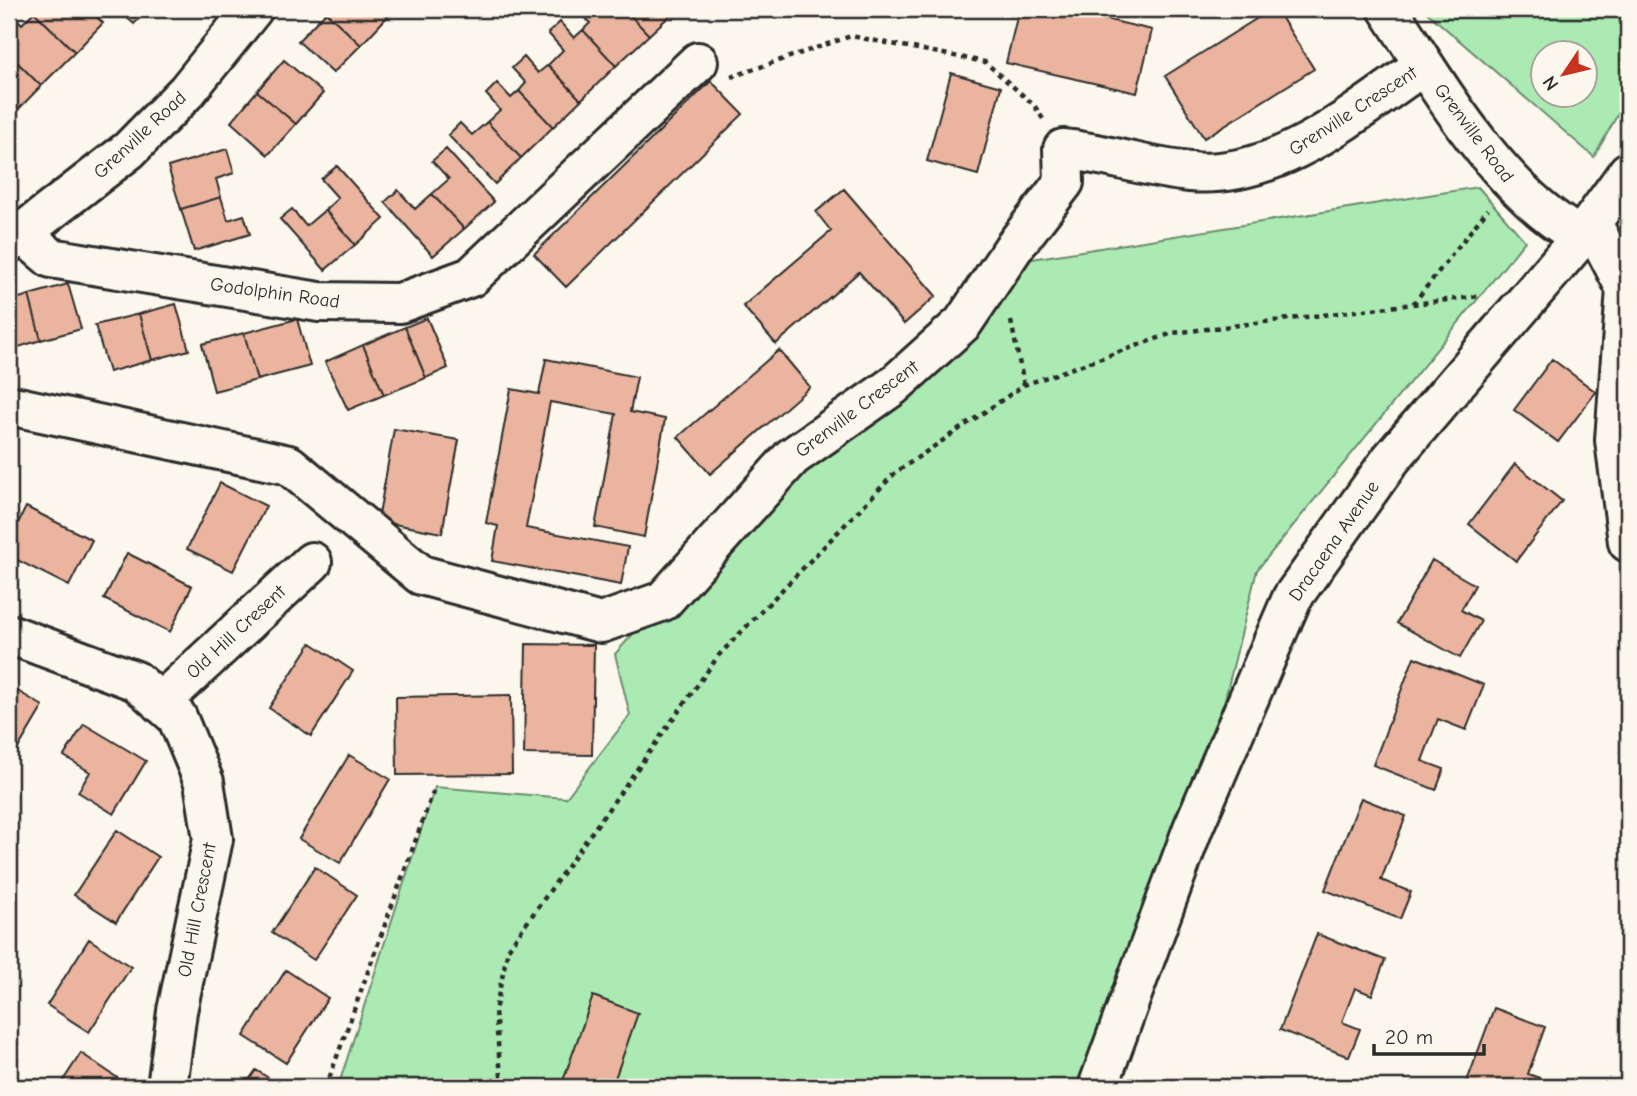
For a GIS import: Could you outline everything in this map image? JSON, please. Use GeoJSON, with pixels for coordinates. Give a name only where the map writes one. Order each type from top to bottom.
{"type":"FeatureCollection","features":[{"type":"Feature","properties":{"kind":"street","name":"Grenville Road"},"geometry":{"type":"LineString","coordinates":[[16,239],[129,150],[187,91],[253,9]]}},
{"type":"Feature","properties":{"kind":"street","name":"Grenville Road"},"geometry":{"type":"LineString","coordinates":[[1388,9],[1424,65],[1509,183],[1559,225],[1587,230]]}},
{"type":"Feature","properties":{"kind":"street","name":"Godolphin Road"},"geometry":{"type":"LineString","coordinates":[[16,239],[51,258],[319,302],[400,303],[471,277],[698,62]]}},
{"type":"Feature","properties":{"kind":"street","name":"Grenville Crescent"},"geometry":{"type":"LineString","coordinates":[[9,405],[289,464],[421,575],[601,623],[663,601],[792,457],[893,386],[963,323],[1064,182],[1063,149],[1100,153],[1191,172],[1234,168],[1283,157],[1424,65]]}},
{"type":"Feature","properties":{"kind":"street","name":"Dracaena Avenue"},"geometry":{"type":"LineString","coordinates":[[1098,1087],[1193,828],[1292,598],[1391,459],[1587,230],[1628,172]]}},
{"type":"Feature","properties":{"kind":"street"},"geometry":{"type":"LineString","coordinates":[[1587,230],[1626,289],[1615,440],[1628,542]]}},
{"type":"Feature","properties":{"kind":"street","name":"Old Hill Cresent"},"geometry":{"type":"LineString","coordinates":[[160,703],[312,562]]}},
{"type":"Feature","properties":{"kind":"street","name":"Old Hill Crescent"},"geometry":{"type":"LineString","coordinates":[[9,634],[136,681],[177,717],[204,782],[213,839],[177,1011],[167,1087]]}},
{"type":"Feature","properties":{"kind":"path"},"geometry":{"type":"LineString","coordinates":[[698,62],[729,78],[851,36],[985,62],[1034,105],[1063,149]]}},
{"type":"Feature","properties":{"kind":"path"},"geometry":{"type":"LineString","coordinates":[[1413,304],[1509,183]]}},
{"type":"Feature","properties":{"kind":"path"},"geometry":{"type":"LineString","coordinates":[[1000,269],[1024,385]]}},
{"type":"Feature","properties":{"kind":"path"},"geometry":{"type":"LineString","coordinates":[[502,1087],[495,1011],[508,949],[719,655],[895,473],[1024,385],[1173,333],[1536,290]]}},
{"type":"Feature","properties":{"kind":"path"},"geometry":{"type":"LineString","coordinates":[[326,1087],[435,787]]}},
{"type":"Feature","properties":{"kind":"green space"},"geometry":{"type":"Polygon","coordinates":[[[1423,9],[1628,9],[1628,96],[1594,157],[1537,108],[1598,108],[1598,38],[1528,38],[1528,100],[1423,9]]]}},
{"type":"Feature","properties":{"kind":"green space"},"geometry":{"type":"Polygon","coordinates":[[[1478,187],[1525,241],[1257,570],[1193,828],[1104,1087],[338,1087],[435,787],[566,798],[630,715],[615,654],[792,457],[1026,260],[1478,187]]]}},
{"type":"Feature","properties":{"kind":"building"},"geometry":{"type":"Polygon","coordinates":[[[31,9],[88,9],[103,23],[75,52],[31,9]]]}},
{"type":"Feature","properties":{"kind":"building"},"geometry":{"type":"Polygon","coordinates":[[[117,9],[149,9],[134,24],[117,9]]]}},
{"type":"Feature","properties":{"kind":"building"},"geometry":{"type":"Polygon","coordinates":[[[328,9],[380,9],[388,16],[361,45],[326,12],[328,9]]]}},
{"type":"Feature","properties":{"kind":"building"},"geometry":{"type":"Polygon","coordinates":[[[577,9],[624,9],[649,35],[616,66],[583,30],[590,23],[577,9]]]}},
{"type":"Feature","properties":{"kind":"building"},"geometry":{"type":"Polygon","coordinates":[[[624,9],[677,9],[649,35],[624,9]]]}},
{"type":"Feature","properties":{"kind":"building"},"geometry":{"type":"Polygon","coordinates":[[[1019,9],[1062,9],[1152,30],[1137,93],[1006,63],[1019,9]]]}},
{"type":"Feature","properties":{"kind":"building"},"geometry":{"type":"Polygon","coordinates":[[[1276,9],[1314,69],[1204,138],[1165,76],[1276,9]]]}},
{"type":"Feature","properties":{"kind":"building"},"geometry":{"type":"Polygon","coordinates":[[[9,11],[22,24],[34,12],[75,52],[41,86],[9,54],[9,11]]]}},
{"type":"Feature","properties":{"kind":"building"},"geometry":{"type":"Polygon","coordinates":[[[326,12],[361,45],[333,73],[298,41],[326,12]]]}},
{"type":"Feature","properties":{"kind":"building"},"geometry":{"type":"Polygon","coordinates":[[[560,22],[574,38],[583,30],[616,66],[581,100],[548,65],[563,50],[548,33],[560,22]]]}},
{"type":"Feature","properties":{"kind":"building"},"geometry":{"type":"Polygon","coordinates":[[[9,54],[41,86],[9,119],[9,54]]]}},
{"type":"Feature","properties":{"kind":"building"},"geometry":{"type":"Polygon","coordinates":[[[524,57],[538,73],[548,65],[581,100],[553,127],[519,91],[526,83],[512,68],[524,57]]]}},
{"type":"Feature","properties":{"kind":"building"},"geometry":{"type":"Polygon","coordinates":[[[284,60],[323,93],[296,124],[257,91],[284,60]]]}},
{"type":"Feature","properties":{"kind":"building"},"geometry":{"type":"Polygon","coordinates":[[[951,73],[1001,87],[978,175],[927,161],[951,73]]]}},
{"type":"Feature","properties":{"kind":"building"},"geometry":{"type":"Polygon","coordinates":[[[711,81],[743,114],[566,287],[534,254],[711,81]]]}},
{"type":"Feature","properties":{"kind":"building"},"geometry":{"type":"Polygon","coordinates":[[[497,83],[511,98],[519,91],[553,127],[521,158],[487,122],[500,110],[486,94],[497,83]]]}},
{"type":"Feature","properties":{"kind":"building"},"geometry":{"type":"Polygon","coordinates":[[[257,91],[296,124],[268,155],[231,122],[257,91]]]}},
{"type":"Feature","properties":{"kind":"building"},"geometry":{"type":"Polygon","coordinates":[[[487,122],[521,158],[495,184],[448,135],[460,123],[472,135],[487,122]]]}},
{"type":"Feature","properties":{"kind":"building"},"geometry":{"type":"Polygon","coordinates":[[[227,149],[234,173],[216,179],[221,197],[181,209],[168,167],[227,149]]]}},
{"type":"Feature","properties":{"kind":"building"},"geometry":{"type":"Polygon","coordinates":[[[446,149],[494,202],[464,229],[432,194],[449,179],[432,161],[446,149]]]}},
{"type":"Feature","properties":{"kind":"building"},"geometry":{"type":"Polygon","coordinates":[[[337,166],[384,219],[355,245],[325,210],[338,198],[321,179],[337,166]]]}},
{"type":"Feature","properties":{"kind":"building"},"geometry":{"type":"Polygon","coordinates":[[[844,189],[936,296],[904,324],[859,272],[776,344],[743,306],[831,231],[816,212],[844,189]]]}},
{"type":"Feature","properties":{"kind":"building"},"geometry":{"type":"Polygon","coordinates":[[[398,190],[415,209],[432,194],[464,229],[433,256],[385,202],[398,190]]]}},
{"type":"Feature","properties":{"kind":"building"},"geometry":{"type":"Polygon","coordinates":[[[221,197],[228,220],[244,215],[250,234],[194,251],[181,209],[221,197]]]}},
{"type":"Feature","properties":{"kind":"building"},"geometry":{"type":"Polygon","coordinates":[[[292,209],[306,226],[325,210],[355,245],[325,270],[280,219],[292,209]]]}},
{"type":"Feature","properties":{"kind":"building"},"geometry":{"type":"Polygon","coordinates":[[[68,284],[81,329],[41,340],[29,295],[68,284]]]}},
{"type":"Feature","properties":{"kind":"building"},"geometry":{"type":"Polygon","coordinates":[[[29,295],[41,340],[9,350],[9,301],[29,295]]]}},
{"type":"Feature","properties":{"kind":"building"},"geometry":{"type":"Polygon","coordinates":[[[176,304],[189,350],[152,360],[139,314],[176,304]]]}},
{"type":"Feature","properties":{"kind":"building"},"geometry":{"type":"Polygon","coordinates":[[[139,314],[152,360],[109,372],[95,325],[139,314]]]}},
{"type":"Feature","properties":{"kind":"building"},"geometry":{"type":"Polygon","coordinates":[[[427,318],[448,368],[426,378],[405,327],[427,318]]]}},
{"type":"Feature","properties":{"kind":"building"},"geometry":{"type":"Polygon","coordinates":[[[297,319],[310,366],[257,380],[244,333],[297,319]]]}},
{"type":"Feature","properties":{"kind":"building"},"geometry":{"type":"Polygon","coordinates":[[[405,327],[426,378],[384,395],[363,345],[405,327]]]}},
{"type":"Feature","properties":{"kind":"building"},"geometry":{"type":"Polygon","coordinates":[[[244,333],[257,380],[214,391],[202,344],[244,333]]]}},
{"type":"Feature","properties":{"kind":"building"},"geometry":{"type":"Polygon","coordinates":[[[363,345],[384,395],[348,410],[325,362],[363,345]]]}},
{"type":"Feature","properties":{"kind":"building"},"geometry":{"type":"Polygon","coordinates":[[[779,350],[810,387],[710,474],[678,437],[779,350]]]}},
{"type":"Feature","properties":{"kind":"building"},"geometry":{"type":"Polygon","coordinates":[[[546,359],[637,377],[630,412],[665,419],[644,537],[595,527],[616,414],[550,402],[526,528],[628,547],[621,585],[492,561],[498,526],[486,523],[511,389],[539,394],[546,359]]]}},
{"type":"Feature","properties":{"kind":"building"},"geometry":{"type":"Polygon","coordinates":[[[1552,359],[1596,392],[1558,442],[1514,410],[1552,359]]]}},
{"type":"Feature","properties":{"kind":"building"},"geometry":{"type":"Polygon","coordinates":[[[394,429],[459,440],[442,533],[378,521],[394,429]]]}},
{"type":"Feature","properties":{"kind":"building"},"geometry":{"type":"Polygon","coordinates":[[[1515,464],[1562,501],[1516,561],[1469,524],[1515,464]]]}},
{"type":"Feature","properties":{"kind":"building"},"geometry":{"type":"Polygon","coordinates":[[[220,483],[266,506],[233,571],[187,549],[220,483]]]}},
{"type":"Feature","properties":{"kind":"building"},"geometry":{"type":"Polygon","coordinates":[[[26,507],[92,540],[69,586],[9,556],[9,541],[26,507]]]}},
{"type":"Feature","properties":{"kind":"building"},"geometry":{"type":"Polygon","coordinates":[[[127,553],[192,586],[170,632],[104,599],[127,553]]]}},
{"type":"Feature","properties":{"kind":"building"},"geometry":{"type":"Polygon","coordinates":[[[1432,560],[1475,585],[1461,610],[1481,621],[1460,658],[1397,623],[1432,560]]]}},
{"type":"Feature","properties":{"kind":"building"},"geometry":{"type":"Polygon","coordinates":[[[311,643],[353,671],[311,736],[269,708],[311,643]]]}},
{"type":"Feature","properties":{"kind":"building"},"geometry":{"type":"Polygon","coordinates":[[[526,644],[594,645],[592,755],[524,754],[526,644]]]}},
{"type":"Feature","properties":{"kind":"building"},"geometry":{"type":"Polygon","coordinates":[[[1414,657],[1484,685],[1466,730],[1438,719],[1422,761],[1444,769],[1436,790],[1373,765],[1414,657]]]}},
{"type":"Feature","properties":{"kind":"building"},"geometry":{"type":"Polygon","coordinates":[[[9,686],[43,706],[17,750],[9,745],[9,686]]]}},
{"type":"Feature","properties":{"kind":"building"},"geometry":{"type":"Polygon","coordinates":[[[511,695],[512,774],[397,775],[396,697],[511,695]]]}},
{"type":"Feature","properties":{"kind":"building"},"geometry":{"type":"Polygon","coordinates":[[[84,724],[146,761],[114,814],[78,792],[90,772],[64,756],[84,724]]]}},
{"type":"Feature","properties":{"kind":"building"},"geometry":{"type":"Polygon","coordinates":[[[349,755],[390,779],[340,863],[299,839],[349,755]]]}},
{"type":"Feature","properties":{"kind":"building"},"geometry":{"type":"Polygon","coordinates":[[[1361,798],[1406,816],[1381,880],[1411,892],[1400,919],[1325,890],[1361,798]]]}},
{"type":"Feature","properties":{"kind":"building"},"geometry":{"type":"Polygon","coordinates":[[[117,830],[158,857],[116,922],[74,895],[117,830]]]}},
{"type":"Feature","properties":{"kind":"building"},"geometry":{"type":"Polygon","coordinates":[[[315,867],[357,895],[314,960],[272,933],[315,867]]]}},
{"type":"Feature","properties":{"kind":"building"},"geometry":{"type":"Polygon","coordinates":[[[1317,934],[1385,960],[1372,995],[1355,988],[1342,1022],[1360,1029],[1349,1057],[1280,1030],[1317,934]]]}},
{"type":"Feature","properties":{"kind":"building"},"geometry":{"type":"Polygon","coordinates":[[[89,939],[131,967],[89,1032],[47,1005],[89,939]]]}},
{"type":"Feature","properties":{"kind":"building"},"geometry":{"type":"Polygon","coordinates":[[[286,970],[328,998],[286,1063],[244,1036],[286,970]]]}},
{"type":"Feature","properties":{"kind":"building"},"geometry":{"type":"Polygon","coordinates":[[[593,996],[638,1013],[612,1087],[579,1087],[563,1081],[593,996]]]}},
{"type":"Feature","properties":{"kind":"building"},"geometry":{"type":"Polygon","coordinates":[[[1494,1008],[1545,1027],[1528,1074],[1540,1078],[1536,1087],[1465,1087],[1494,1008]]]}},
{"type":"Feature","properties":{"kind":"building"},"geometry":{"type":"Polygon","coordinates":[[[81,1053],[122,1081],[118,1087],[59,1087],[81,1053]]]}},
{"type":"Feature","properties":{"kind":"building"},"geometry":{"type":"Polygon","coordinates":[[[256,1070],[283,1087],[244,1087],[256,1070]]]}},
{"type":"Feature","properties":{"kind":"building"},"geometry":{"type":"Polygon","coordinates":[[[1257,1080],[1277,1087],[1254,1087],[1257,1080]]]}}]}
